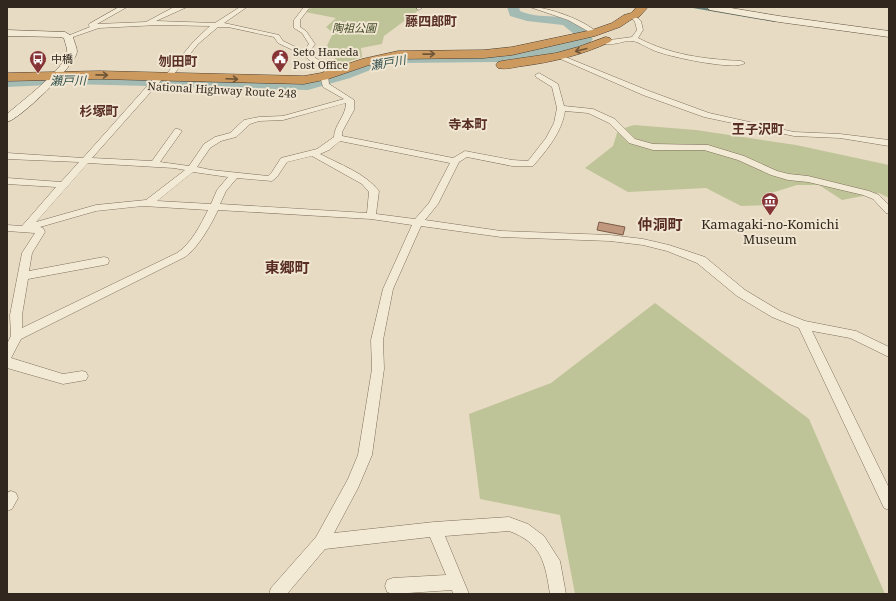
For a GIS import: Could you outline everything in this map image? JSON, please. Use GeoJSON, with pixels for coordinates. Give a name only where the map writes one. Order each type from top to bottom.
{"type":"FeatureCollection","features":[{"type":"Feature","properties":{"kind":"highway","name":"National Highway Route 248"},"geometry":{"type":"LineString","coordinates":[[325,82],[366,62],[398,55],[498,53],[572,38],[596,36],[612,37],[638,13]]}},
{"type":"Feature","properties":{"kind":"highway","name":"National Highway Route 248"},"geometry":{"type":"LineString","coordinates":[[493,66],[558,56],[589,48],[596,36]]}},
{"type":"Feature","properties":{"kind":"highway"},"geometry":{"type":"LineString","coordinates":[[416,67],[475,66]]}},
{"type":"Feature","properties":{"kind":"highway"},"geometry":{"type":"LineString","coordinates":[[375,72],[388,69]]}},
{"type":"Feature","properties":{"kind":"highway","name":"National Highway Route 248"},"geometry":{"type":"LineString","coordinates":[[7,77],[51,80],[342,82]]}},
{"type":"Feature","properties":{"kind":"highway","name":"National Highway Route 248"},"geometry":{"type":"LineString","coordinates":[[7,87],[51,80]]}},
{"type":"Feature","properties":{"kind":"highway","name":"National Highway Route 248"},"geometry":{"type":"LineString","coordinates":[[158,80],[253,91]]}},
{"type":"Feature","properties":{"kind":"street"},"geometry":{"type":"LineString","coordinates":[[65,35],[85,28],[124,7]]}},
{"type":"Feature","properties":{"kind":"street"},"geometry":{"type":"LineString","coordinates":[[147,24],[152,19],[184,7]]}},
{"type":"Feature","properties":{"kind":"street"},"geometry":{"type":"LineString","coordinates":[[25,228],[158,80],[216,25],[244,7]]}},
{"type":"Feature","properties":{"kind":"street"},"geometry":{"type":"LineString","coordinates":[[305,54],[312,44],[304,32],[297,28],[297,20],[307,7]]}},
{"type":"Feature","properties":{"kind":"street"},"geometry":{"type":"LineString","coordinates":[[534,7],[570,19],[596,36],[612,43],[634,39],[660,52],[691,59],[711,62],[741,63]]}},
{"type":"Feature","properties":{"kind":"street"},"geometry":{"type":"LineString","coordinates":[[710,7],[779,19],[889,34]]}},
{"type":"Feature","properties":{"kind":"street"},"geometry":{"type":"LineString","coordinates":[[634,39],[640,30],[638,13]]}},
{"type":"Feature","properties":{"kind":"street"},"geometry":{"type":"LineString","coordinates":[[7,34],[65,35],[98,26],[147,24],[228,25],[277,36],[280,42],[305,54],[325,82],[350,100]]}},
{"type":"Feature","properties":{"kind":"street"},"geometry":{"type":"LineString","coordinates":[[7,119],[67,64],[72,53],[65,35]]}},
{"type":"Feature","properties":{"kind":"street"},"geometry":{"type":"LineString","coordinates":[[558,56],[646,93],[707,115],[794,134],[840,136],[889,143]]}},
{"type":"Feature","properties":{"kind":"street"},"geometry":{"type":"LineString","coordinates":[[277,594],[321,542],[353,483],[365,455],[378,369],[377,340],[385,302],[388,289],[418,222],[433,204],[455,161],[465,154],[512,163],[530,164],[545,146],[558,121],[561,108],[555,86],[538,75]]}},
{"type":"Feature","properties":{"kind":"street"},"geometry":{"type":"LineString","coordinates":[[338,138],[338,132],[350,110],[350,100]]}},
{"type":"Feature","properties":{"kind":"street"},"geometry":{"type":"LineString","coordinates":[[148,203],[190,170],[207,146],[218,139],[233,135],[247,122],[259,119],[282,118],[350,100]]}},
{"type":"Feature","properties":{"kind":"street"},"geometry":{"type":"LineString","coordinates":[[561,108],[590,111],[612,121],[632,141],[653,147],[705,147],[741,158],[774,173],[788,177],[808,179],[866,192],[876,197],[889,211]]}},
{"type":"Feature","properties":{"kind":"street"},"geometry":{"type":"LineString","coordinates":[[154,164],[178,131]]}},
{"type":"Feature","properties":{"kind":"street"},"geometry":{"type":"LineString","coordinates":[[7,156],[174,165],[190,170],[270,179],[274,176],[284,160],[319,152],[338,138],[455,161]]}},
{"type":"Feature","properties":{"kind":"street"},"geometry":{"type":"LineString","coordinates":[[314,154],[365,182],[374,191],[371,216]]}},
{"type":"Feature","properties":{"kind":"street"},"geometry":{"type":"LineString","coordinates":[[13,341],[190,249],[197,236],[206,225],[222,190],[234,176]]}},
{"type":"Feature","properties":{"kind":"street"},"geometry":{"type":"LineString","coordinates":[[7,181],[63,185]]}},
{"type":"Feature","properties":{"kind":"street"},"geometry":{"type":"LineString","coordinates":[[25,228],[96,208],[148,203],[371,216],[501,234],[610,238],[669,248],[701,260],[740,293],[759,305],[803,325],[852,334],[889,352]]}},
{"type":"Feature","properties":{"kind":"street"},"geometry":{"type":"LineString","coordinates":[[7,228],[40,230],[29,248],[24,276],[11,316],[13,341],[7,355]]}},
{"type":"Feature","properties":{"kind":"street"},"geometry":{"type":"LineString","coordinates":[[24,276],[104,261]]}},
{"type":"Feature","properties":{"kind":"street"},"geometry":{"type":"LineString","coordinates":[[803,325],[889,503]]}},
{"type":"Feature","properties":{"kind":"street"},"geometry":{"type":"LineString","coordinates":[[7,362],[63,379],[82,376]]}},
{"type":"Feature","properties":{"kind":"street"},"geometry":{"type":"LineString","coordinates":[[321,542],[434,529],[509,524],[523,529],[540,541],[552,561],[558,594]]}},
{"type":"Feature","properties":{"kind":"street"},"geometry":{"type":"LineString","coordinates":[[393,586],[459,588],[434,529]]}},
{"type":"Feature","properties":{"kind":"green space","name":"陶祖公園"},"geometry":{"type":"Polygon","coordinates":[[[313,7],[423,7],[384,36],[382,44],[361,48],[362,57],[331,67],[328,65],[334,62],[336,53],[325,50],[333,33],[326,27],[336,18],[305,12],[313,7]]]}},
{"type":"Feature","properties":{"kind":"green space"},"geometry":{"type":"Polygon","coordinates":[[[634,125],[696,130],[796,145],[889,165],[889,198],[879,193],[842,200],[819,185],[797,185],[768,194],[773,205],[741,206],[706,188],[628,192],[585,168],[613,146],[618,130],[634,125]]]}},
{"type":"Feature","properties":{"kind":"green space"},"geometry":{"type":"Polygon","coordinates":[[[655,303],[809,419],[885,594],[575,594],[560,515],[480,499],[469,414],[551,383],[655,303]]]}},
{"type":"Feature","properties":{"kind":"building"},"geometry":{"type":"Polygon","coordinates":[[[599,222],[625,227],[623,235],[597,230],[599,222]]]}},
{"type":"Feature","properties":{"kind":"waterway","name":"瀬戸川"},"geometry":{"type":"LineString","coordinates":[[7,83],[70,80],[308,86],[375,64],[400,59],[498,58],[547,51],[582,43],[587,39],[567,22],[554,19],[520,16],[514,13],[513,7]]}},
{"type":"Feature","properties":{"kind":"waterway"},"geometry":{"type":"LineString","coordinates":[[693,7],[775,21]]}},
{"type":"Feature","properties":{"kind":"place","name":"Seto Haneda Post Office"},"geometry":{"type":"Point","coordinates":[280,73]}},
{"type":"Feature","properties":{"kind":"place","name":"中橋"},"geometry":{"type":"Point","coordinates":[38,74]}},
{"type":"Feature","properties":{"kind":"place","name":"Kamagaki-no-Komichi Museum"},"geometry":{"type":"Point","coordinates":[770,216]}},
{"type":"Feature","properties":{"kind":"district","name":"藤四郎町"},"geometry":{"type":"Point","coordinates":[431,21]}},
{"type":"Feature","properties":{"kind":"district","name":"刎田町"},"geometry":{"type":"Point","coordinates":[178,61]}},
{"type":"Feature","properties":{"kind":"district","name":"杉塚町"},"geometry":{"type":"Point","coordinates":[99,111]}},
{"type":"Feature","properties":{"kind":"district","name":"寺本町"},"geometry":{"type":"Point","coordinates":[468,124]}},
{"type":"Feature","properties":{"kind":"district","name":"王子沢町"},"geometry":{"type":"Point","coordinates":[758,129]}},
{"type":"Feature","properties":{"kind":"district","name":"仲洞町"},"geometry":{"type":"Point","coordinates":[660,225]}},
{"type":"Feature","properties":{"kind":"district","name":"東郷町"},"geometry":{"type":"Point","coordinates":[287,268]}}]}
